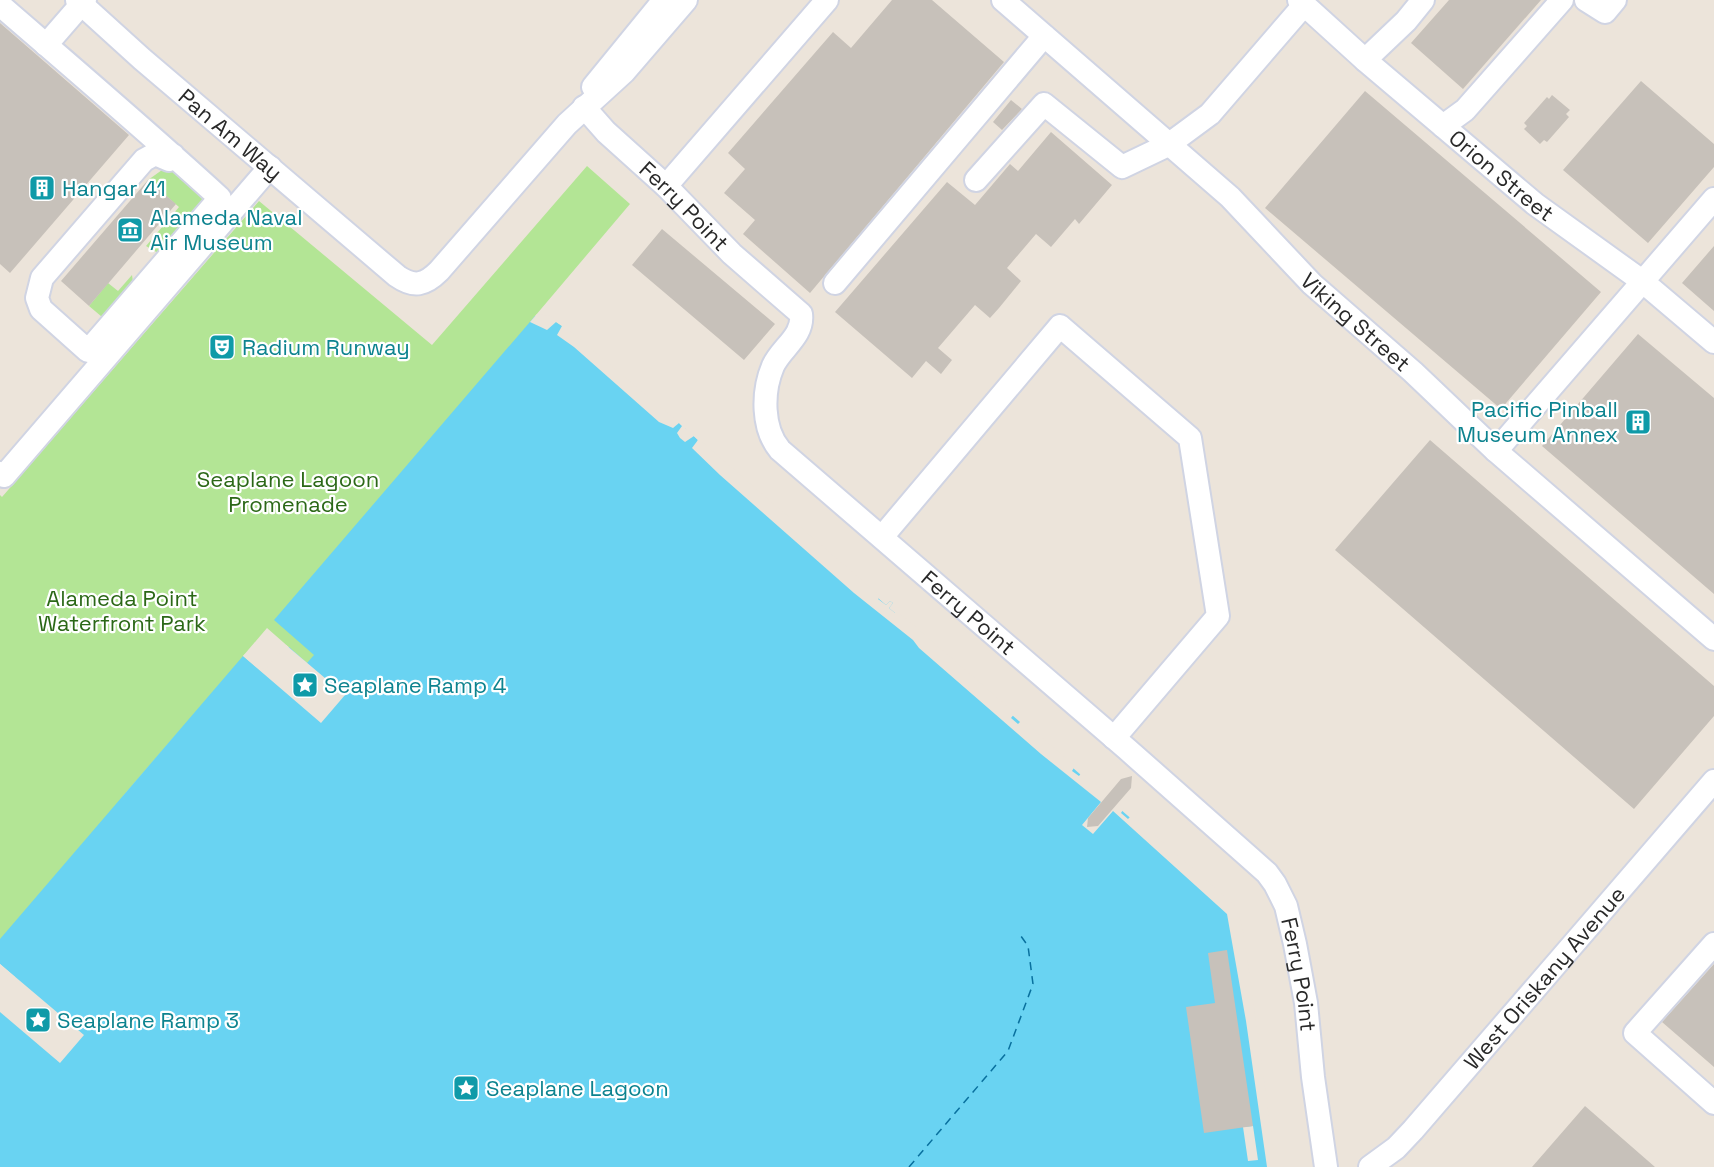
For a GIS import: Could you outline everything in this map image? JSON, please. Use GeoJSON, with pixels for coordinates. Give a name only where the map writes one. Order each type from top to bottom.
{"type":"FeatureCollection","features":[{"type":"Feature","properties":{"kind":"street"},"geometry":{"type":"LineString","coordinates":[[584,107],[600,76],[664,0]]}},
{"type":"Feature","properties":{"kind":"street"},"geometry":{"type":"LineString","coordinates":[[584,107],[604,92],[624,72],[686,0]]}},
{"type":"Feature","properties":{"kind":"street"},"geometry":{"type":"LineString","coordinates":[[666,186],[827,0]]}},
{"type":"Feature","properties":{"kind":"street","name":"Viking Street"},"geometry":{"type":"LineString","coordinates":[[1003,0],[1230,197],[1312,284],[1413,372],[1496,451],[1714,639]]}},
{"type":"Feature","properties":{"kind":"street"},"geometry":{"type":"LineString","coordinates":[[1365,60],[1406,21],[1423,0]]}},
{"type":"Feature","properties":{"kind":"street"},"geometry":{"type":"LineString","coordinates":[[1443,126],[1465,110],[1562,0]]}},
{"type":"Feature","properties":{"kind":"street"},"geometry":{"type":"LineString","coordinates":[[1586,0],[1605,12],[1615,0]]}},
{"type":"Feature","properties":{"kind":"street"},"geometry":{"type":"LineString","coordinates":[[46,45],[81,1]]}},
{"type":"Feature","properties":{"kind":"street","name":"Pan Am Way"},"geometry":{"type":"LineString","coordinates":[[81,1],[142,59],[407,283],[418,284],[430,280],[584,107]]}},
{"type":"Feature","properties":{"kind":"street"},"geometry":{"type":"LineString","coordinates":[[976,180],[1044,104],[1122,167],[1168,145],[1210,114],[1301,2]]}},
{"type":"Feature","properties":{"kind":"street","name":"Orion Street"},"geometry":{"type":"LineString","coordinates":[[1301,2],[1365,60],[1535,204],[1642,281],[1714,342]]}},
{"type":"Feature","properties":{"kind":"street"},"geometry":{"type":"LineString","coordinates":[[0,5],[173,155],[220,198],[88,351],[41,309],[37,298],[42,278],[144,160],[155,154],[169,160],[173,155]]}},
{"type":"Feature","properties":{"kind":"street"},"geometry":{"type":"LineString","coordinates":[[835,283],[1044,36]]}},
{"type":"Feature","properties":{"kind":"street","name":"Ferry Point"},"geometry":{"type":"LineString","coordinates":[[584,107],[606,132],[666,186],[732,254],[801,314],[802,323],[774,365],[768,383],[766,403],[768,429],[772,440],[780,450],[1267,873],[1286,906],[1306,1003],[1313,1077],[1326,1167]]}},
{"type":"Feature","properties":{"kind":"street"},"geometry":{"type":"LineString","coordinates":[[1,477],[270,167]]}},
{"type":"Feature","properties":{"kind":"street"},"geometry":{"type":"LineString","coordinates":[[1496,451],[1714,199]]}},
{"type":"Feature","properties":{"kind":"street"},"geometry":{"type":"LineString","coordinates":[[882,537],[1060,326],[1190,438],[1218,616],[1114,738]]}},
{"type":"Feature","properties":{"kind":"street","name":"West Oriskany Avenue"},"geometry":{"type":"LineString","coordinates":[[1370,1167],[1396,1148],[1413,1130],[1714,781]]}},
{"type":"Feature","properties":{"kind":"street"},"geometry":{"type":"LineString","coordinates":[[1714,944],[1635,1033],[1714,1103]]}},
{"type":"Feature","properties":{"kind":"green space"},"geometry":{"type":"Polygon","coordinates":[[[169,165],[204,199],[205,204],[164,252],[158,253],[146,246],[179,207],[148,180],[169,165]]]}},
{"type":"Feature","properties":{"kind":"green space","name":"Alameda Point Waterfront Park"},"geometry":{"type":"Polygon","coordinates":[[[587,166],[630,204],[530,322],[556,322],[562,326],[316,671],[267,628],[243,656],[295,701],[181,729],[124,795],[0,964],[0,495],[2,497],[259,201],[432,345],[587,166]]]}},
{"type":"Feature","properties":{"kind":"green space"},"geometry":{"type":"Polygon","coordinates":[[[132,275],[134,289],[108,322],[89,306],[108,283],[118,291],[132,275]]]}},
{"type":"Feature","properties":{"kind":"water"},"geometry":{"type":"Polygon","coordinates":[[[535,316],[562,326],[677,424],[678,422],[698,440],[697,442],[886,605],[890,601],[893,603],[889,608],[1236,910],[1273,1167],[0,1167],[0,995],[15,977],[0,964],[0,939],[243,656],[265,674],[289,647],[307,663],[314,655],[274,620],[535,316]]]}},
{"type":"Feature","properties":{"kind":"pier"},"geometry":{"type":"Polygon","coordinates":[[[537,314],[551,316],[564,324],[676,420],[685,424],[685,428],[700,437],[701,441],[880,596],[878,599],[886,605],[890,601],[893,603],[889,608],[895,613],[897,611],[1015,713],[1011,718],[1018,724],[1022,720],[1075,766],[1072,771],[1079,776],[1082,772],[1124,808],[1121,813],[1128,819],[1132,815],[1238,908],[1245,942],[1276,1167],[1267,1167],[1246,1021],[1227,914],[1113,811],[1093,834],[1082,825],[1101,802],[1041,754],[919,648],[913,640],[854,593],[720,475],[692,448],[698,440],[694,436],[685,442],[680,438],[677,433],[682,426],[679,423],[673,428],[659,422],[574,347],[557,335],[562,326],[556,322],[547,330],[530,322],[537,314]]]}},
{"type":"Feature","properties":{"kind":"pier","name":"Seaplane Ramp 4"},"geometry":{"type":"Polygon","coordinates":[[[286,645],[345,695],[321,723],[243,656],[245,654],[265,670],[286,645]]]}},
{"type":"Feature","properties":{"kind":"pier","name":"Seaplane Ramp 3"},"geometry":{"type":"Polygon","coordinates":[[[0,964],[84,1035],[60,1063],[0,1012],[0,990],[11,977],[0,968],[0,964]]]}},
{"type":"Feature","properties":{"kind":"pier"},"geometry":{"type":"Polygon","coordinates":[[[1253,1126],[1258,1160],[1248,1161],[1243,1127],[1253,1126]]]}},
{"type":"Feature","properties":{"kind":"building"},"geometry":{"type":"Polygon","coordinates":[[[892,0],[932,0],[1004,62],[810,293],[743,234],[755,220],[724,193],[745,169],[728,153],[833,32],[851,48],[892,0]]]}},
{"type":"Feature","properties":{"kind":"building"},"geometry":{"type":"Polygon","coordinates":[[[1449,0],[1541,0],[1463,89],[1411,43],[1449,0]]]}},
{"type":"Feature","properties":{"kind":"building","name":"Hangar 41"},"geometry":{"type":"Polygon","coordinates":[[[0,23],[129,135],[10,273],[0,264],[0,23]]]}},
{"type":"Feature","properties":{"kind":"building"},"geometry":{"type":"Polygon","coordinates":[[[1641,81],[1714,144],[1714,167],[1648,243],[1563,170],[1641,81]]]}},
{"type":"Feature","properties":{"kind":"building"},"geometry":{"type":"Polygon","coordinates":[[[1365,91],[1601,292],[1501,409],[1265,208],[1365,91]]]}},
{"type":"Feature","properties":{"kind":"building"},"geometry":{"type":"Polygon","coordinates":[[[1552,95],[1570,110],[1566,114],[1569,117],[1547,142],[1544,140],[1540,144],[1524,129],[1527,126],[1524,123],[1547,97],[1549,99],[1552,95]]]}},
{"type":"Feature","properties":{"kind":"building"},"geometry":{"type":"Polygon","coordinates":[[[1011,100],[1022,109],[1002,130],[993,122],[1011,100]]]}},
{"type":"Feature","properties":{"kind":"building"},"geometry":{"type":"Polygon","coordinates":[[[1051,132],[1112,185],[1079,224],[1075,219],[1051,247],[1036,234],[1007,268],[1021,281],[999,308],[990,318],[975,305],[938,348],[952,360],[941,374],[926,361],[912,378],[835,312],[947,182],[975,205],[1010,164],[1018,171],[1051,132]]]}},
{"type":"Feature","properties":{"kind":"building","name":"Alameda Naval Air Museum"},"geometry":{"type":"Polygon","coordinates":[[[148,180],[176,204],[89,306],[61,281],[148,180]]]}},
{"type":"Feature","properties":{"kind":"building"},"geometry":{"type":"Polygon","coordinates":[[[662,229],[775,324],[744,360],[632,265],[662,229]]]}},
{"type":"Feature","properties":{"kind":"building"},"geometry":{"type":"Polygon","coordinates":[[[1714,246],[1714,311],[1682,283],[1714,246]]]}},
{"type":"Feature","properties":{"kind":"building","name":"Pacific Pinball Museum Annex"},"geometry":{"type":"Polygon","coordinates":[[[1638,334],[1714,398],[1714,594],[1542,446],[1638,334]]]}},
{"type":"Feature","properties":{"kind":"building"},"geometry":{"type":"Polygon","coordinates":[[[1430,440],[1714,686],[1714,716],[1634,809],[1335,550],[1430,440]]]}},
{"type":"Feature","properties":{"kind":"building"},"geometry":{"type":"Polygon","coordinates":[[[1132,776],[1131,788],[1098,826],[1087,827],[1088,818],[1121,779],[1132,776]]]}},
{"type":"Feature","properties":{"kind":"building"},"geometry":{"type":"Polygon","coordinates":[[[1227,950],[1253,1126],[1204,1133],[1186,1007],[1215,1003],[1208,953],[1227,950]]]}},
{"type":"Feature","properties":{"kind":"building"},"geometry":{"type":"Polygon","coordinates":[[[1714,964],[1714,1067],[1662,1022],[1714,964]]]}},
{"type":"Feature","properties":{"kind":"building"},"geometry":{"type":"Polygon","coordinates":[[[1585,1106],[1655,1167],[1532,1167],[1585,1106]]]}},
{"type":"Feature","properties":{"kind":"ferry route"},"geometry":{"type":"LineString","coordinates":[[909,1167],[1008,1051],[1033,984],[1028,946],[1018,932]]}},
{"type":"Feature","properties":{"kind":"place","name":"Hangar 41"},"geometry":{"type":"Point","coordinates":[42,188]}},
{"type":"Feature","properties":{"kind":"place","name":"Alameda Naval Air Museum"},"geometry":{"type":"Point","coordinates":[130,230]}},
{"type":"Feature","properties":{"kind":"place","name":"Radium Runway"},"geometry":{"type":"Point","coordinates":[222,347]}},
{"type":"Feature","properties":{"kind":"place","name":"Pacific Pinball Museum Annex"},"geometry":{"type":"Point","coordinates":[1638,422]}},
{"type":"Feature","properties":{"kind":"place","name":"Seaplane Ramp 4"},"geometry":{"type":"Point","coordinates":[305,685]}},
{"type":"Feature","properties":{"kind":"place","name":"Seaplane Ramp 3"},"geometry":{"type":"Point","coordinates":[38,1020]}},
{"type":"Feature","properties":{"kind":"place","name":"Seaplane Lagoon"},"geometry":{"type":"Point","coordinates":[466,1088]}},
{"type":"Feature","properties":{"kind":"park label","name":"Seaplane Lagoon Promenade"},"geometry":{"type":"Point","coordinates":[288,492]}}]}
